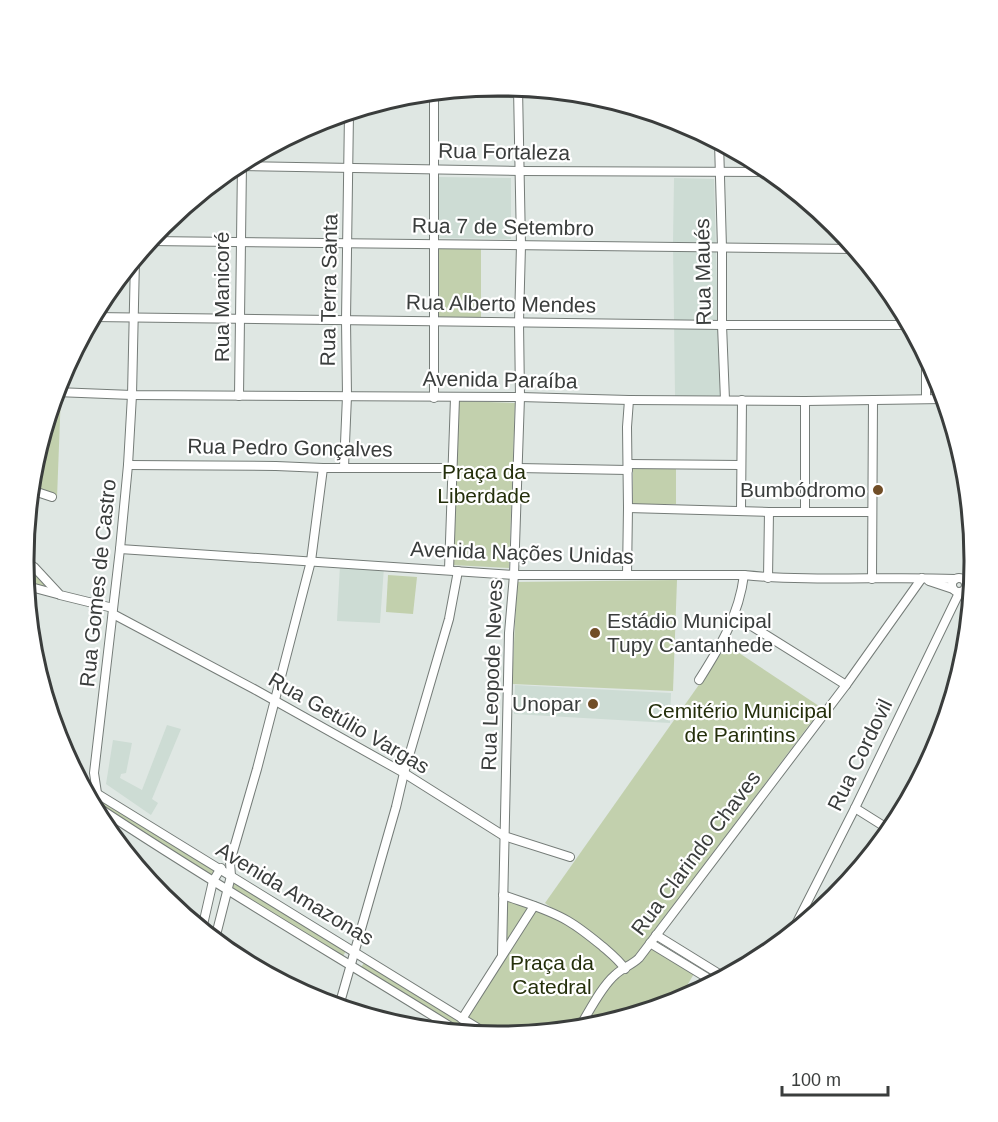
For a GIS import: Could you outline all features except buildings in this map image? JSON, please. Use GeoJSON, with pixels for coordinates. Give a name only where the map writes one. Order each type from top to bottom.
{"type":"FeatureCollection","features":[{"type":"Feature","properties":{"kind":"street","name":"Rua Leopode Neves"},"geometry":{"type":"LineString","coordinates":[[502,955],[509,633],[514,574],[520,397],[521,245],[518,97]]}},
{"type":"Feature","properties":{"kind":"street"},"geometry":{"type":"LineString","coordinates":[[434,398],[435,100]]}},
{"type":"Feature","properties":{"kind":"street","name":"Rua Terra Santa"},"geometry":{"type":"LineString","coordinates":[[344,467],[347,396],[349,121]]}},
{"type":"Feature","properties":{"kind":"street","name":"Rua Maués"},"geometry":{"type":"LineString","coordinates":[[719,152],[725,400]]}},
{"type":"Feature","properties":{"kind":"street","name":"Rua Fortaleza"},"geometry":{"type":"LineString","coordinates":[[257,165],[520,171],[752,172]]}},
{"type":"Feature","properties":{"kind":"street","name":"Rua Manicoré"},"geometry":{"type":"LineString","coordinates":[[239,396],[240,176]]}},
{"type":"Feature","properties":{"kind":"street","name":"Rua 7 de Setembro"},"geometry":{"type":"LineString","coordinates":[[163,241],[842,249]]}},
{"type":"Feature","properties":{"kind":"street","name":"Rua Gomes de Castro"},"geometry":{"type":"LineString","coordinates":[[97,793],[94,773],[128,465],[135,272]]}},
{"type":"Feature","properties":{"kind":"street","name":"Rua Alberto Mendes"},"geometry":{"type":"LineString","coordinates":[[104,317],[899,325]]}},
{"type":"Feature","properties":{"kind":"street"},"geometry":{"type":"LineString","coordinates":[[926,378],[926,399]]}},
{"type":"Feature","properties":{"kind":"street","name":"Avenida Paraíba"},"geometry":{"type":"LineString","coordinates":[[66,392],[629,400],[934,399]]}},
{"type":"Feature","properties":{"kind":"street"},"geometry":{"type":"LineString","coordinates":[[449,570],[455,398]]}},
{"type":"Feature","properties":{"kind":"street"},"geometry":{"type":"LineString","coordinates":[[627,575],[629,400]]}},
{"type":"Feature","properties":{"kind":"street"},"geometry":{"type":"LineString","coordinates":[[741,511],[742,400]]}},
{"type":"Feature","properties":{"kind":"street"},"geometry":{"type":"LineString","coordinates":[[872,579],[873,400]]}},
{"type":"Feature","properties":{"kind":"street"},"geometry":{"type":"LineString","coordinates":[[805,401],[805,511]]}},
{"type":"Feature","properties":{"kind":"street","name":"Rua Pedro Gonçalves"},"geometry":{"type":"LineString","coordinates":[[128,465],[452,468]]}},
{"type":"Feature","properties":{"kind":"street"},"geometry":{"type":"LineString","coordinates":[[518,468],[740,465]]}},
{"type":"Feature","properties":{"kind":"street"},"geometry":{"type":"LineString","coordinates":[[217,931],[231,876],[230,862],[257,769],[311,561],[322,468]]}},
{"type":"Feature","properties":{"kind":"street"},"geometry":{"type":"LineString","coordinates":[[39,493],[52,497]]}},
{"type":"Feature","properties":{"kind":"street"},"geometry":{"type":"LineString","coordinates":[[628,508],[872,512]]}},
{"type":"Feature","properties":{"kind":"street"},"geometry":{"type":"LineString","coordinates":[[768,578],[769,512]]}},
{"type":"Feature","properties":{"kind":"street","name":"Avenida Nações Unidas"},"geometry":{"type":"LineString","coordinates":[[120,549],[514,574],[922,578],[961,586]]}},
{"type":"Feature","properties":{"kind":"street"},"geometry":{"type":"LineString","coordinates":[[34,569],[60,595]]}},
{"type":"Feature","properties":{"kind":"street"},"geometry":{"type":"LineString","coordinates":[[341,998],[449,619],[458,571]]}},
{"type":"Feature","properties":{"kind":"street"},"geometry":{"type":"LineString","coordinates":[[699,680],[721,645],[734,615],[741,596],[744,575]]}},
{"type":"Feature","properties":{"kind":"street","name":"Rua Clarindo Chaves"},"geometry":{"type":"LineString","coordinates":[[585,1018],[606,985],[616,974],[635,962],[650,943],[846,685],[922,578]]}},
{"type":"Feature","properties":{"kind":"street","name":"Rua Cordovil"},"geometry":{"type":"LineString","coordinates":[[802,913],[855,808],[961,586]]}},
{"type":"Feature","properties":{"kind":"street","name":"Rua Getúlio Vargas"},"geometry":{"type":"LineString","coordinates":[[35,588],[113,611],[404,773],[504,836],[570,857]]}},
{"type":"Feature","properties":{"kind":"street"},"geometry":{"type":"LineString","coordinates":[[734,615],[846,685]]}},
{"type":"Feature","properties":{"kind":"street","name":"Rua Gomes de Castro"},"geometry":{"type":"LineString","coordinates":[[90,780],[94,773]]}},
{"type":"Feature","properties":{"kind":"street","name":"Avenida Amazonas"},"geometry":{"type":"LineString","coordinates":[[97,793],[472,1025]]}},
{"type":"Feature","properties":{"kind":"street"},"geometry":{"type":"LineString","coordinates":[[855,808],[881,825]]}},
{"type":"Feature","properties":{"kind":"street","name":"Avenida Amazonas"},"geometry":{"type":"LineString","coordinates":[[111,816],[444,1023]]}},
{"type":"Feature","properties":{"kind":"street"},"geometry":{"type":"LineString","coordinates":[[204,920],[213,881],[219,869],[230,862]]}},
{"type":"Feature","properties":{"kind":"street"},"geometry":{"type":"LineString","coordinates":[[503,895],[559,916],[577,926],[621,963],[624,969]]}},
{"type":"Feature","properties":{"kind":"street"},"geometry":{"type":"LineString","coordinates":[[462,1019],[534,906]]}},
{"type":"Feature","properties":{"kind":"street"},"geometry":{"type":"LineString","coordinates":[[656,935],[715,972]]}},
{"type":"Feature","properties":{"kind":"street"},"geometry":{"type":"LineString","coordinates":[[650,943],[706,977]]}},
{"type":"Feature","properties":{"kind":"shaded area"},"geometry":{"type":"Polygon","coordinates":[[[438,177],[511,178],[511,239],[439,238],[438,177]]]}},
{"type":"Feature","properties":{"kind":"shaded area"},"geometry":{"type":"Polygon","coordinates":[[[674,178],[714,179],[720,396],[675,396],[674,178]]]}},
{"type":"Feature","properties":{"kind":"shaded area"},"geometry":{"type":"Polygon","coordinates":[[[340,565],[384,567],[380,623],[337,621],[340,565]]]}},
{"type":"Feature","properties":{"kind":"shaded area","name":"Unopar"},"geometry":{"type":"Polygon","coordinates":[[[515,685],[671,693],[670,723],[514,714],[515,685]]]}},
{"type":"Feature","properties":{"kind":"shaded area"},"geometry":{"type":"Polygon","coordinates":[[[167,725],[181,729],[152,799],[158,803],[151,815],[106,784],[113,740],[132,743],[126,773],[121,774],[120,778],[142,790],[167,725]]]}},
{"type":"Feature","properties":{"kind":"green space"},"geometry":{"type":"Polygon","coordinates":[[[437,247],[481,247],[481,318],[437,318],[437,247]]]}},
{"type":"Feature","properties":{"kind":"green space","name":"Praça da Liberdade"},"geometry":{"type":"Polygon","coordinates":[[[458,401],[515,403],[509,568],[452,565],[458,401]]]}},
{"type":"Feature","properties":{"kind":"green space"},"geometry":{"type":"Polygon","coordinates":[[[60,408],[57,498],[39,492],[50,441],[60,408]]]}},
{"type":"Feature","properties":{"kind":"green space"},"geometry":{"type":"Polygon","coordinates":[[[633,469],[676,469],[676,504],[633,504],[633,469]]]}},
{"type":"Feature","properties":{"kind":"green space"},"geometry":{"type":"Polygon","coordinates":[[[34,570],[45,583],[55,593],[35,589],[34,570]]]}},
{"type":"Feature","properties":{"kind":"green space"},"geometry":{"type":"Polygon","coordinates":[[[388,575],[417,577],[413,614],[386,612],[388,575]]]}},
{"type":"Feature","properties":{"kind":"green space","name":"Estádio Municipal Tupy Cantanhede"},"geometry":{"type":"Polygon","coordinates":[[[677,580],[673,691],[512,684],[517,582],[677,580]]]}},
{"type":"Feature","properties":{"kind":"green space","name":"Cemitério Municipal de Parintins"},"geometry":{"type":"Polygon","coordinates":[[[727,645],[822,708],[628,965],[545,903],[727,645]]]}},
{"type":"Feature","properties":{"kind":"green space"},"geometry":{"type":"Polygon","coordinates":[[[102,801],[215,870],[212,875],[108,810],[102,801]]]}},
{"type":"Feature","properties":{"kind":"green space"},"geometry":{"type":"Polygon","coordinates":[[[235,882],[346,951],[343,956],[231,887],[235,882]]]}},
{"type":"Feature","properties":{"kind":"green space","name":"Praça da Catedral"},"geometry":{"type":"Polygon","coordinates":[[[503,896],[569,921],[625,969],[649,945],[695,972],[687,986],[677,990],[619,1010],[590,1017],[529,1025],[472,1025],[462,1019],[504,955],[503,896]]]}},
{"type":"Feature","properties":{"kind":"green space"},"geometry":{"type":"Polygon","coordinates":[[[364,963],[464,1024],[450,1023],[361,967],[364,963]]]}},
{"type":"Feature","properties":{"kind":"place","name":"Bumbódromo"},"geometry":{"type":"Point","coordinates":[878,490]}},
{"type":"Feature","properties":{"kind":"place","name":"Estádio Municipal Tupy Cantanhede"},"geometry":{"type":"Point","coordinates":[595,633]}},
{"type":"Feature","properties":{"kind":"place","name":"Unopar"},"geometry":{"type":"Point","coordinates":[593,704]}}]}
